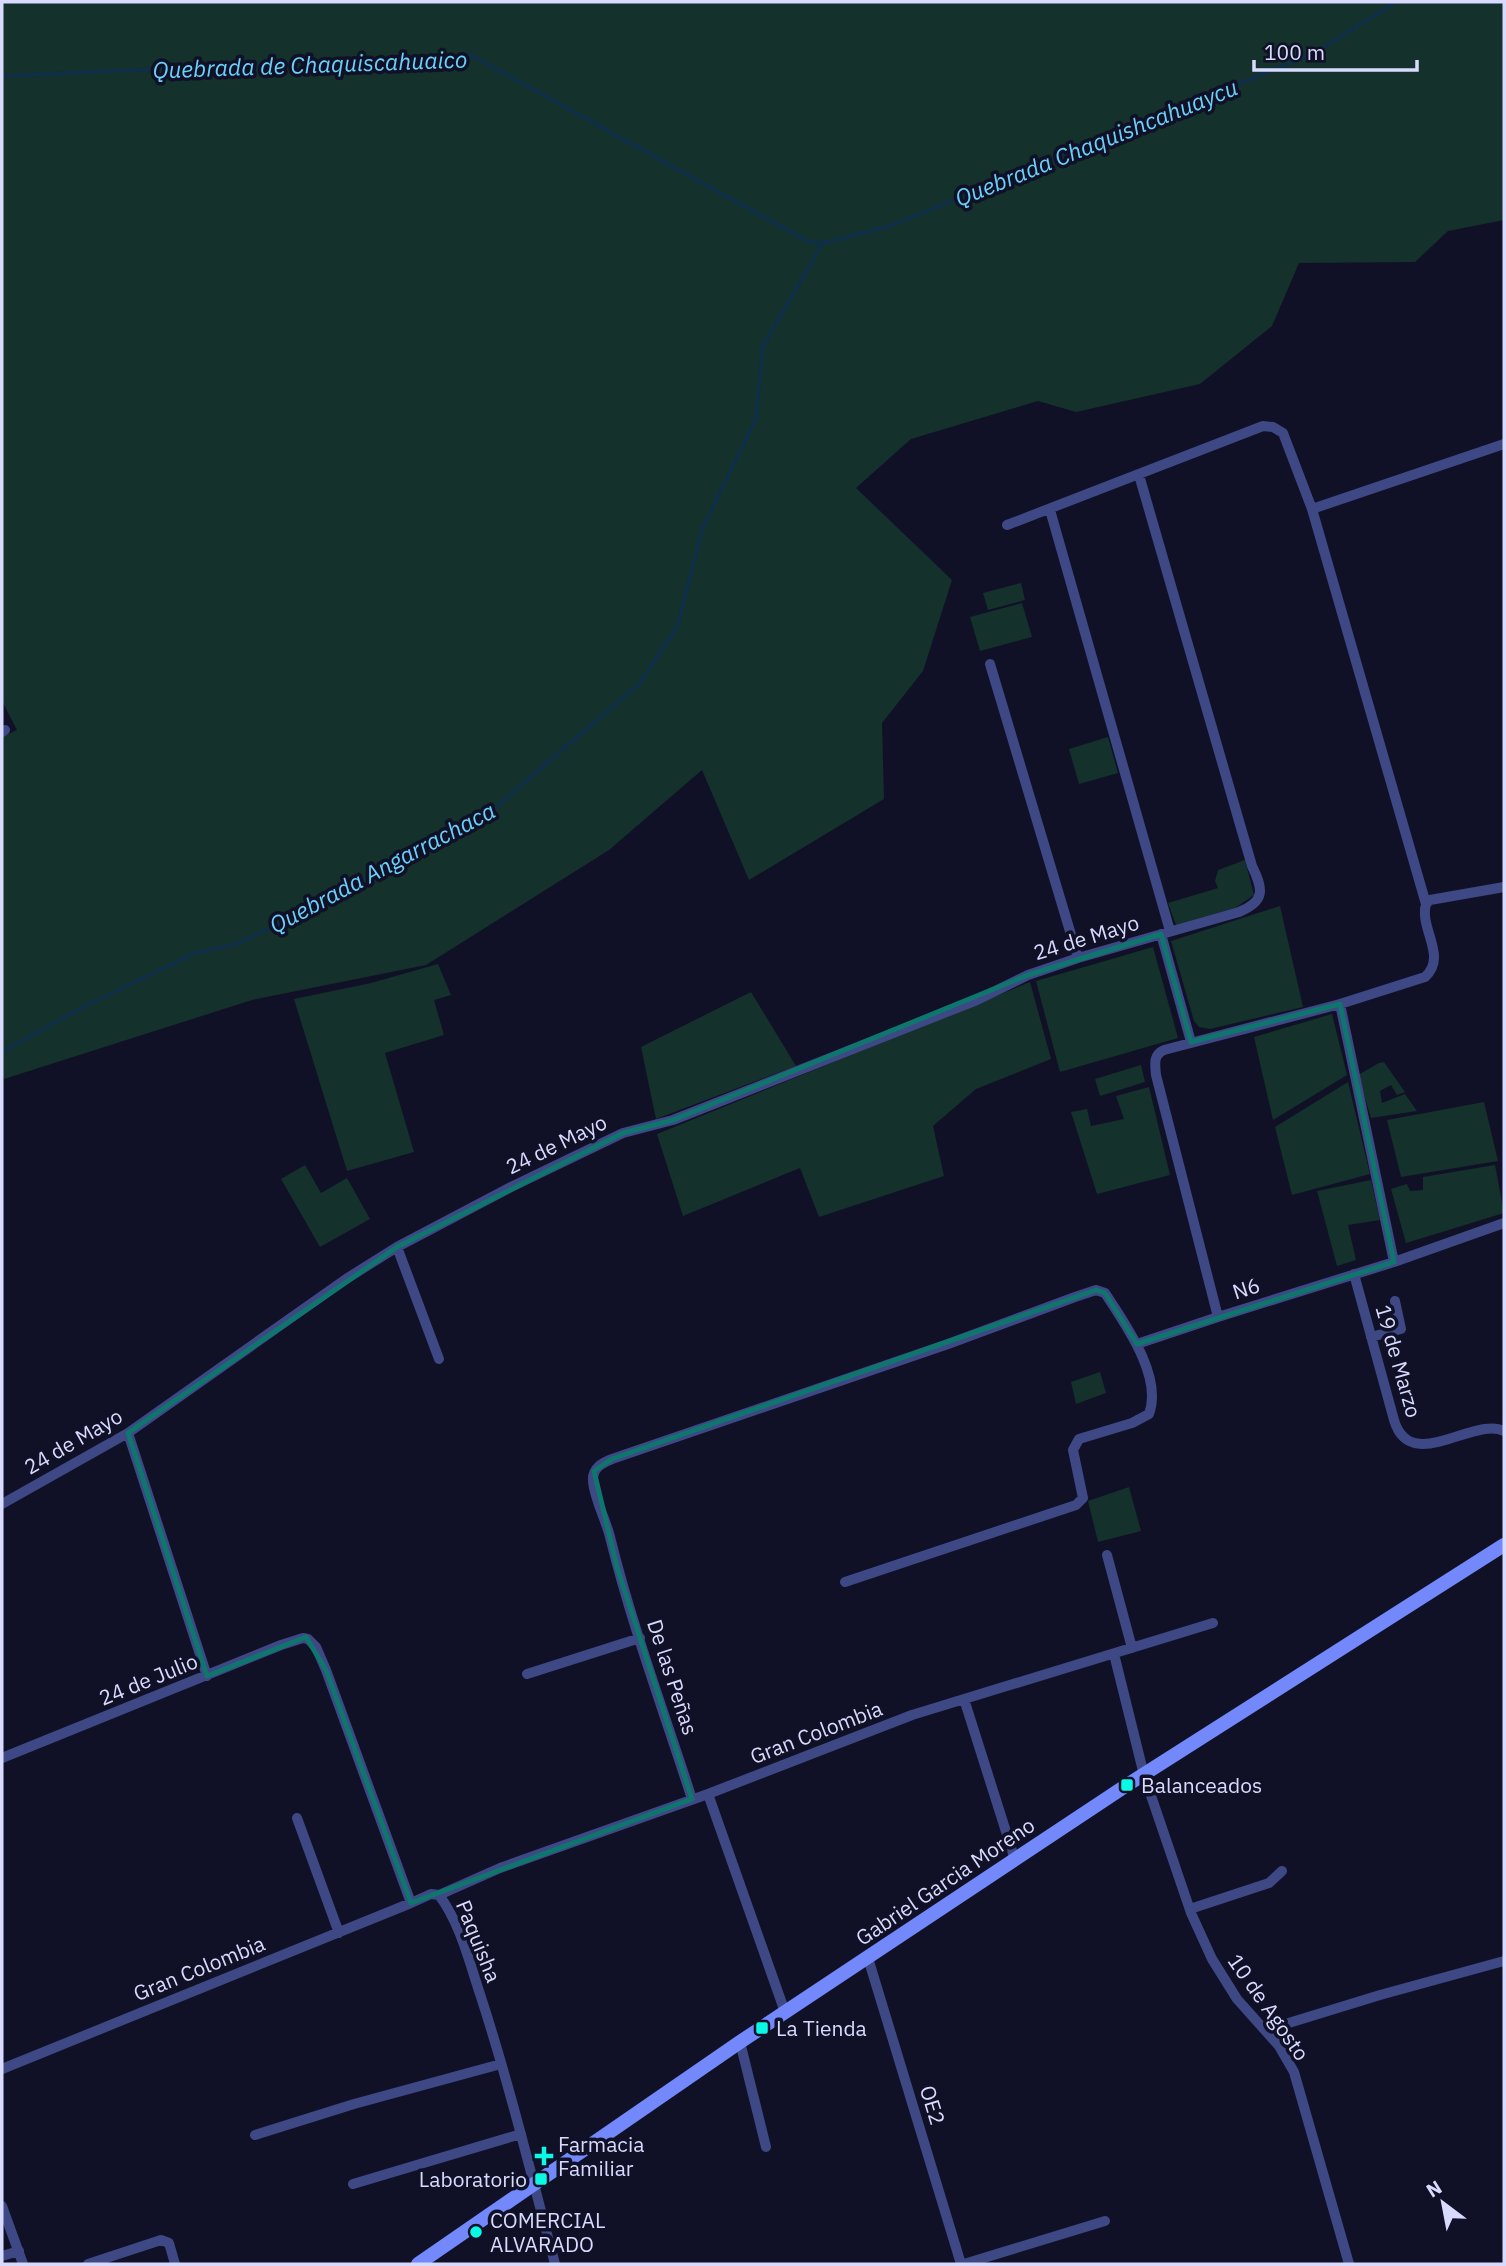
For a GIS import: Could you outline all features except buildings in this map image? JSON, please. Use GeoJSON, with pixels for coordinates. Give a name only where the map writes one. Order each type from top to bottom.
{"type":"FeatureCollection","features":[{"type":"Feature","properties":{"kind":"street"},"geometry":{"type":"LineString","coordinates":[[1007,525],[1263,426],[1273,427],[1283,433],[1312,509],[1426,904],[1425,919],[1435,958],[1425,977],[1340,1004],[1191,1042],[1166,933],[1050,510]]}},
{"type":"Feature","properties":{"kind":"street"},"geometry":{"type":"LineString","coordinates":[[1312,509],[1504,444]]}},
{"type":"Feature","properties":{"kind":"street","name":"24 de Mayo"},"geometry":{"type":"LineString","coordinates":[[2,1504],[128,1433],[346,1279],[397,1247],[511,1187],[624,1133],[673,1120],[977,1000],[1028,975],[1247,909],[1258,901],[1261,894],[1260,882],[1248,853],[1139,475]]}},
{"type":"Feature","properties":{"kind":"street"},"geometry":{"type":"LineString","coordinates":[[990,664],[1079,958]]}},
{"type":"Feature","properties":{"kind":"street"},"geometry":{"type":"LineString","coordinates":[[1426,904],[1433,900],[1504,887]]}},
{"type":"Feature","properties":{"kind":"street"},"geometry":{"type":"LineString","coordinates":[[1340,1004],[1394,1262]]}},
{"type":"Feature","properties":{"kind":"street","name":"N6"},"geometry":{"type":"LineString","coordinates":[[1191,1042],[1158,1054],[1155,1062],[1156,1075],[1218,1317],[1394,1262],[1504,1223]]}},
{"type":"Feature","properties":{"kind":"street"},"geometry":{"type":"LineString","coordinates":[[397,1247],[439,1359]]}},
{"type":"Feature","properties":{"kind":"street","name":"19 de Marzo"},"geometry":{"type":"LineString","coordinates":[[1354,1274],[1396,1428],[1408,1440],[1433,1444],[1494,1428],[1504,1431]]}},
{"type":"Feature","properties":{"kind":"street","name":"De las Peñas"},"geometry":{"type":"LineString","coordinates":[[692,1799],[617,1567],[592,1479],[594,1471],[612,1459],[948,1344],[1096,1290],[1105,1293],[1137,1344]]}},
{"type":"Feature","properties":{"kind":"street"},"geometry":{"type":"LineString","coordinates":[[1371,1337],[1401,1329],[1395,1301]]}},
{"type":"Feature","properties":{"kind":"street"},"geometry":{"type":"LineString","coordinates":[[845,1582],[1076,1504],[1083,1498],[1073,1450],[1079,1439],[1132,1423],[1149,1414],[1152,1405],[1150,1378],[1137,1344],[1218,1317]]}},
{"type":"Feature","properties":{"kind":"street"},"geometry":{"type":"LineString","coordinates":[[128,1433],[207,1676]]}},
{"type":"Feature","properties":{"kind":"street","name":"Gabriel Garcia Moreno"},"geometry":{"type":"LineString","coordinates":[[418,2264],[785,2012],[1144,1775],[1504,1545]]}},
{"type":"Feature","properties":{"kind":"street"},"geometry":{"type":"LineString","coordinates":[[1107,1555],[1132,1648]]}},
{"type":"Feature","properties":{"kind":"street","name":"Gran Colombia"},"geometry":{"type":"LineString","coordinates":[[439,1895],[500,1868],[708,1794],[912,1715],[1213,1623]]}},
{"type":"Feature","properties":{"kind":"street"},"geometry":{"type":"LineString","coordinates":[[527,1674],[640,1638]]}},
{"type":"Feature","properties":{"kind":"street","name":"24 de Julio"},"geometry":{"type":"LineString","coordinates":[[2,1758],[281,1645],[308,1639],[316,1647],[326,1670],[411,1903]]}},
{"type":"Feature","properties":{"kind":"street","name":"10 de Agosto"},"geometry":{"type":"LineString","coordinates":[[1114,1654],[1144,1775],[1190,1909],[1212,1959],[1237,1999],[1288,2058],[1349,2264]]}},
{"type":"Feature","properties":{"kind":"street"},"geometry":{"type":"LineString","coordinates":[[964,1699],[1015,1860]]}},
{"type":"Feature","properties":{"kind":"street"},"geometry":{"type":"LineString","coordinates":[[708,1794],[785,2012]]}},
{"type":"Feature","properties":{"kind":"street"},"geometry":{"type":"LineString","coordinates":[[297,1818],[339,1933]]}},
{"type":"Feature","properties":{"kind":"street"},"geometry":{"type":"LineString","coordinates":[[1190,1909],[1269,1883],[1282,1871]]}},
{"type":"Feature","properties":{"kind":"street","name":"Paquisha"},"geometry":{"type":"LineString","coordinates":[[411,1903],[430,1894],[439,1895],[447,1905],[467,1954],[521,2134],[555,2264]]}},
{"type":"Feature","properties":{"kind":"street","name":"Gran Colombia"},"geometry":{"type":"LineString","coordinates":[[2,2069],[411,1903]]}},
{"type":"Feature","properties":{"kind":"street","name":"OE2"},"geometry":{"type":"LineString","coordinates":[[868,1958],[962,2264]]}},
{"type":"Feature","properties":{"kind":"street"},"geometry":{"type":"LineString","coordinates":[[1266,2030],[1504,1961]]}},
{"type":"Feature","properties":{"kind":"street"},"geometry":{"type":"LineString","coordinates":[[740,2042],[766,2147]]}},
{"type":"Feature","properties":{"kind":"street"},"geometry":{"type":"LineString","coordinates":[[255,2135],[354,2104],[501,2064]]}},
{"type":"Feature","properties":{"kind":"street"},"geometry":{"type":"LineString","coordinates":[[353,2184],[521,2134]]}},
{"type":"Feature","properties":{"kind":"street"},"geometry":{"type":"LineString","coordinates":[[2,2206],[23,2264]]}},
{"type":"Feature","properties":{"kind":"street"},"geometry":{"type":"LineString","coordinates":[[962,2264],[1105,2221]]}},
{"type":"Feature","properties":{"kind":"street"},"geometry":{"type":"LineString","coordinates":[[88,2264],[162,2240],[169,2243],[175,2264]]}},
{"type":"Feature","properties":{"kind":"street"},"geometry":{"type":"LineString","coordinates":[[2,2256],[19,2251]]}},
{"type":"Feature","properties":{"kind":"highlighted area"},"geometry":{"type":"Polygon","coordinates":[[[1161,934],[1191,1042],[1340,1004],[1394,1262],[1137,1344],[1105,1293],[1096,1290],[612,1459],[594,1471],[617,1567],[692,1799],[411,1903],[326,1670],[306,1637],[207,1676],[128,1433],[397,1247],[623,1133],[673,1120],[1028,975],[1161,934]]]}},
{"type":"Feature","properties":{"kind":"green space"},"geometry":{"type":"Polygon","coordinates":[[[2,2],[1504,2],[1504,220],[1448,231],[1415,262],[1299,263],[1272,326],[1200,384],[1076,412],[1038,401],[911,439],[856,488],[952,580],[923,671],[882,723],[884,799],[749,880],[702,770],[609,850],[426,965],[252,1000],[4,1079],[2,737],[17,730],[2,701],[2,2]]]}},
{"type":"Feature","properties":{"kind":"green space"},"geometry":{"type":"Polygon","coordinates":[[[1021,583],[1025,600],[988,610],[983,593],[1021,583]]]}},
{"type":"Feature","properties":{"kind":"green space"},"geometry":{"type":"Polygon","coordinates":[[[1022,603],[1032,637],[980,651],[970,617],[1022,603]]]}},
{"type":"Feature","properties":{"kind":"green space"},"geometry":{"type":"Polygon","coordinates":[[[1108,737],[1118,773],[1079,784],[1069,749],[1108,737]]]}},
{"type":"Feature","properties":{"kind":"green space"},"geometry":{"type":"Polygon","coordinates":[[[1245,860],[1254,895],[1235,908],[1176,925],[1168,903],[1218,888],[1215,881],[1218,870],[1245,860]]]}},
{"type":"Feature","properties":{"kind":"green space"},"geometry":{"type":"Polygon","coordinates":[[[1280,906],[1303,1007],[1210,1029],[1199,1027],[1194,1021],[1171,941],[1280,906]]]}},
{"type":"Feature","properties":{"kind":"green space"},"geometry":{"type":"Polygon","coordinates":[[[1153,947],[1178,1038],[1060,1072],[1036,981],[1153,947]]]}},
{"type":"Feature","properties":{"kind":"green space"},"geometry":{"type":"Polygon","coordinates":[[[438,964],[451,995],[434,1000],[444,1035],[385,1053],[414,1152],[347,1171],[294,999],[371,983],[438,964]]]}},
{"type":"Feature","properties":{"kind":"green space"},"geometry":{"type":"Polygon","coordinates":[[[1030,982],[1051,1059],[976,1089],[933,1126],[944,1176],[819,1217],[800,1168],[683,1216],[657,1134],[1030,982]]]}},
{"type":"Feature","properties":{"kind":"green space"},"geometry":{"type":"Polygon","coordinates":[[[751,992],[796,1066],[656,1119],[641,1047],[751,992]]]}},
{"type":"Feature","properties":{"kind":"green space"},"geometry":{"type":"Polygon","coordinates":[[[1332,1014],[1347,1075],[1273,1120],[1254,1037],[1332,1014]]]}},
{"type":"Feature","properties":{"kind":"green space"},"geometry":{"type":"Polygon","coordinates":[[[1384,1062],[1405,1092],[1397,1095],[1391,1085],[1380,1091],[1382,1103],[1405,1094],[1417,1111],[1371,1118],[1358,1075],[1384,1062]]]}},
{"type":"Feature","properties":{"kind":"green space"},"geometry":{"type":"Polygon","coordinates":[[[1141,1065],[1145,1082],[1100,1096],[1095,1079],[1141,1065]]]}},
{"type":"Feature","properties":{"kind":"green space"},"geometry":{"type":"Polygon","coordinates":[[[1348,1082],[1370,1174],[1292,1195],[1275,1127],[1348,1082]]]}},
{"type":"Feature","properties":{"kind":"green space"},"geometry":{"type":"Polygon","coordinates":[[[1149,1087],[1170,1175],[1097,1194],[1071,1112],[1087,1109],[1091,1126],[1124,1119],[1116,1096],[1149,1087]]]}},
{"type":"Feature","properties":{"kind":"green space"},"geometry":{"type":"Polygon","coordinates":[[[1484,1102],[1498,1161],[1401,1177],[1387,1120],[1484,1102]]]}},
{"type":"Feature","properties":{"kind":"green space"},"geometry":{"type":"Polygon","coordinates":[[[305,1165],[321,1193],[347,1178],[370,1219],[320,1247],[281,1179],[305,1165]]]}},
{"type":"Feature","properties":{"kind":"green space"},"geometry":{"type":"Polygon","coordinates":[[[1495,1165],[1504,1213],[1406,1243],[1391,1189],[1407,1184],[1410,1191],[1423,1190],[1423,1177],[1495,1165]]]}},
{"type":"Feature","properties":{"kind":"green space"},"geometry":{"type":"Polygon","coordinates":[[[1371,1180],[1380,1220],[1348,1225],[1356,1260],[1337,1266],[1317,1191],[1371,1180]]]}},
{"type":"Feature","properties":{"kind":"green space"},"geometry":{"type":"Polygon","coordinates":[[[1100,1372],[1106,1393],[1076,1404],[1071,1382],[1100,1372]]]}},
{"type":"Feature","properties":{"kind":"green space"},"geometry":{"type":"Polygon","coordinates":[[[1129,1487],[1141,1531],[1098,1542],[1088,1501],[1129,1487]]]}},
{"type":"Feature","properties":{"kind":"waterway","name":"Quebrada de Chaquiscahuaico"},"geometry":{"type":"LineString","coordinates":[[2,76],[471,55],[809,242],[823,243],[890,226],[1310,55],[1397,2]]}},
{"type":"Feature","properties":{"kind":"waterway","name":"Quebrada Angarrachaca"},"geometry":{"type":"LineString","coordinates":[[2,1052],[81,1008],[195,953],[237,944],[302,913],[497,806],[639,684],[677,627],[703,527],[756,419],[763,346],[823,243]]}},
{"type":"Feature","properties":{"kind":"place","name":"Balanceados"},"geometry":{"type":"Point","coordinates":[1127,1785]}},
{"type":"Feature","properties":{"kind":"place","name":"La Tienda"},"geometry":{"type":"Point","coordinates":[762,2028]}},
{"type":"Feature","properties":{"kind":"place","name":"Farmacia Familiar"},"geometry":{"type":"Point","coordinates":[544,2156]}},
{"type":"Feature","properties":{"kind":"place","name":"Laboratorio"},"geometry":{"type":"Point","coordinates":[541,2179]}},
{"type":"Feature","properties":{"kind":"place","name":"COMERCIAL ALVARADO"},"geometry":{"type":"Point","coordinates":[476,2232]}},
{"type":"Feature","properties":{"kind":"water label","name":"Quebrada Chaquishcahuaycu"},"geometry":{"type":"Point","coordinates":[1096,142]}}]}
